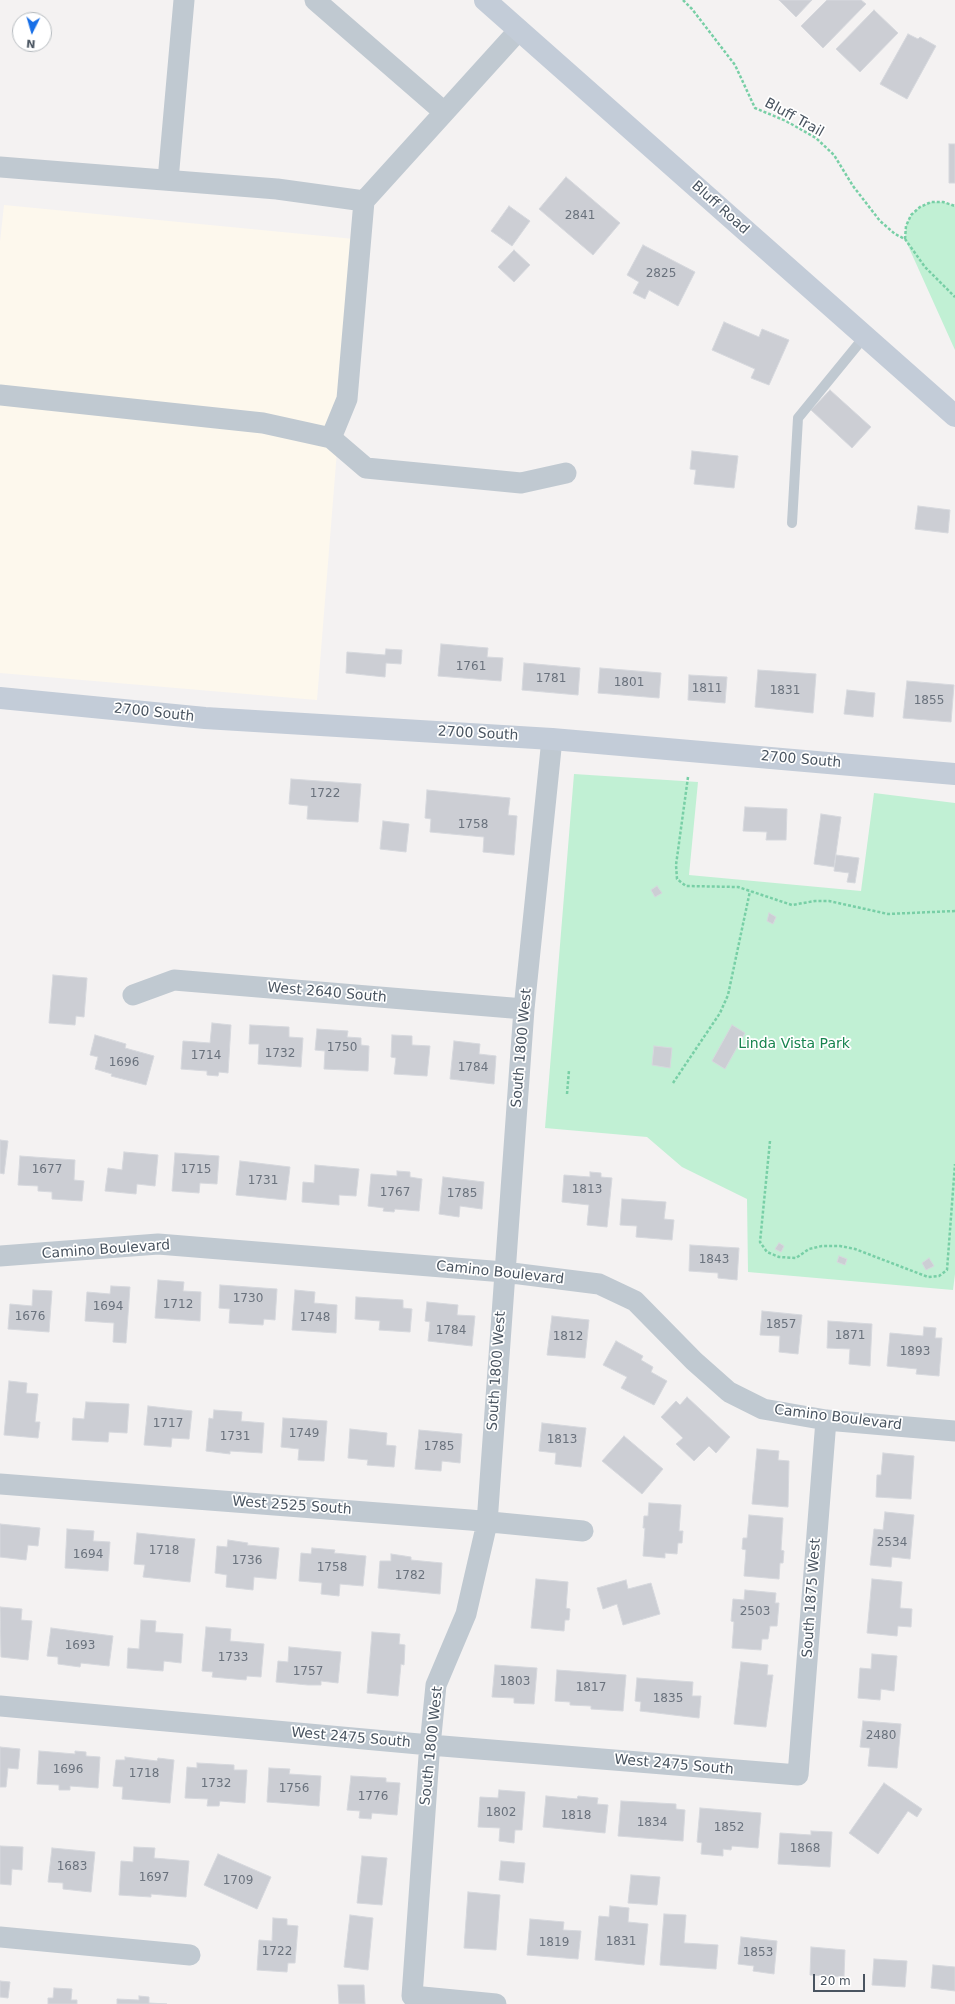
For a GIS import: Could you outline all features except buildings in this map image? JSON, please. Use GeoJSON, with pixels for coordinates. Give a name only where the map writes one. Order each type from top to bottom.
{"type":"FeatureCollection","features":[{"type":"Feature","properties":{"kind":"main road","name":"Bluff Road"},"geometry":{"type":"LineString","coordinates":[[486,0],[955,416]]}},
{"type":"Feature","properties":{"kind":"main road","name":"2700 South"},"geometry":{"type":"LineString","coordinates":[[0,698],[205,718],[552,739],[955,774]]}},
{"type":"Feature","properties":{"kind":"street"},"geometry":{"type":"LineString","coordinates":[[168,180],[184,0]]}},
{"type":"Feature","properties":{"kind":"street"},"geometry":{"type":"LineString","coordinates":[[315,0],[444,112]]}},
{"type":"Feature","properties":{"kind":"street"},"geometry":{"type":"LineString","coordinates":[[331,438],[347,399],[364,201],[519,30]]}},
{"type":"Feature","properties":{"kind":"street"},"geometry":{"type":"LineString","coordinates":[[0,167],[276,189],[364,201]]}},
{"type":"Feature","properties":{"kind":"street"},"geometry":{"type":"LineString","coordinates":[[0,395],[263,423],[331,438],[366,468],[521,483],[566,473]]}},
{"type":"Feature","properties":{"kind":"street","name":"South 1800 West"},"geometry":{"type":"LineString","coordinates":[[496,2004],[412,1996],[430,1745],[436,1685],[466,1614],[487,1523],[524,1009],[552,739]]}},
{"type":"Feature","properties":{"kind":"street","name":"West 2640 South"},"geometry":{"type":"LineString","coordinates":[[133,995],[174,980],[524,1009]]}},
{"type":"Feature","properties":{"kind":"street","name":"Camino Boulevard"},"geometry":{"type":"LineString","coordinates":[[0,1256],[158,1244],[504,1272],[599,1284],[635,1301],[694,1361],[729,1392],[763,1409],[826,1420],[955,1431]]}},
{"type":"Feature","properties":{"kind":"street","name":"South 1875 West"},"geometry":{"type":"LineString","coordinates":[[798,1776],[826,1420]]}},
{"type":"Feature","properties":{"kind":"street","name":"West 2525 South"},"geometry":{"type":"LineString","coordinates":[[0,1484],[583,1531]]}},
{"type":"Feature","properties":{"kind":"street","name":"West 2475 South"},"geometry":{"type":"LineString","coordinates":[[0,1706],[430,1745],[798,1776]]}},
{"type":"Feature","properties":{"kind":"street"},"geometry":{"type":"LineString","coordinates":[[0,1937],[190,1955]]}},
{"type":"Feature","properties":{"kind":"lane"},"geometry":{"type":"LineString","coordinates":[[792,523],[798,418],[865,336]]}},
{"type":"Feature","properties":{"kind":"path","name":"Bluff Trail"},"geometry":{"type":"LineString","coordinates":[[683,0],[692,9],[734,65],[755,108],[786,121],[816,138],[834,155],[852,186],[880,222],[905,239],[925,267],[955,297]]}},
{"type":"Feature","properties":{"kind":"path"},"geometry":{"type":"LineString","coordinates":[[905,239],[906,226],[911,214],[920,207],[931,202],[943,202],[955,206]]}},
{"type":"Feature","properties":{"kind":"path"},"geometry":{"type":"LineString","coordinates":[[688,778],[676,865],[677,879],[686,886],[738,887],[792,905],[815,901],[829,901],[888,914],[955,911]]}},
{"type":"Feature","properties":{"kind":"path"},"geometry":{"type":"LineString","coordinates":[[674,1083],[720,1013],[728,995],[750,891]]}},
{"type":"Feature","properties":{"kind":"path"},"geometry":{"type":"LineString","coordinates":[[567,1094],[569,1070]]}},
{"type":"Feature","properties":{"kind":"path"},"geometry":{"type":"LineString","coordinates":[[770,1141],[760,1242],[767,1252],[779,1257],[796,1258],[809,1249],[822,1246],[840,1246],[855,1249],[928,1277],[939,1276],[947,1270],[955,1164]]}},
{"type":"Feature","properties":{"kind":"shaded area"},"geometry":{"type":"Polygon","coordinates":[[[4,205],[354,239],[317,700],[0,673],[0,242],[4,205]]]}},
{"type":"Feature","properties":{"kind":"green space"},"geometry":{"type":"Polygon","coordinates":[[[931,202],[943,202],[955,206],[955,350],[905,239],[906,226],[911,215],[920,207],[931,202]]]}},
{"type":"Feature","properties":{"kind":"green space","name":"Linda Vista Park"},"geometry":{"type":"Polygon","coordinates":[[[574,774],[698,782],[689,875],[861,891],[874,793],[955,803],[955,1274],[953,1290],[748,1272],[747,1199],[682,1167],[647,1137],[545,1128],[574,774]]]}}]}
